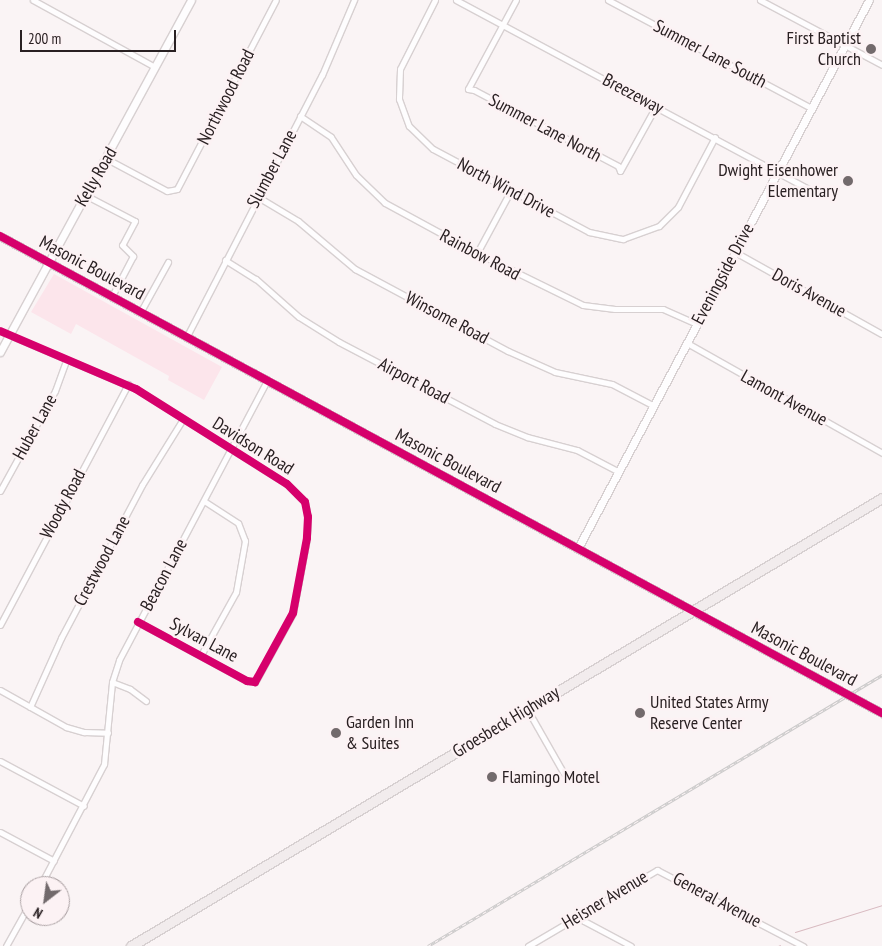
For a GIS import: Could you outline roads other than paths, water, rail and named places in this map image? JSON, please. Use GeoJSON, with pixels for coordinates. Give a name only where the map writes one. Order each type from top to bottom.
{"type":"FeatureCollection","features":[{"type":"Feature","properties":{"kind":"main road","name":"Groesbeck Highway"},"geometry":{"type":"LineString","coordinates":[[131,946],[882,498]]}},
{"type":"Feature","properties":{"kind":"street"},"geometry":{"type":"LineString","coordinates":[[33,0],[155,66]]}},
{"type":"Feature","properties":{"kind":"street","name":"Kelly Road"},"geometry":{"type":"LineString","coordinates":[[0,352],[85,195],[107,159],[190,0]]}},
{"type":"Feature","properties":{"kind":"street","name":"Northwood Road"},"geometry":{"type":"LineString","coordinates":[[107,159],[173,192],[179,187],[276,0]]}},
{"type":"Feature","properties":{"kind":"street","name":"Slumber Lane"},"geometry":{"type":"LineString","coordinates":[[187,336],[300,116],[354,0]]}},
{"type":"Feature","properties":{"kind":"street","name":"North Wind Drive"},"geometry":{"type":"LineString","coordinates":[[435,0],[404,60],[398,88],[404,117],[421,140],[599,236],[624,238],[649,232],[678,207],[715,138]]}},
{"type":"Feature","properties":{"kind":"street","name":"Breezeway"},"geometry":{"type":"LineString","coordinates":[[456,0],[809,189]]}},
{"type":"Feature","properties":{"kind":"street"},"geometry":{"type":"LineString","coordinates":[[502,25],[516,0]]}},
{"type":"Feature","properties":{"kind":"street","name":"Summer Lane South"},"geometry":{"type":"LineString","coordinates":[[608,0],[811,108]]}},
{"type":"Feature","properties":{"kind":"street"},"geometry":{"type":"LineString","coordinates":[[760,0],[882,65]]}},
{"type":"Feature","properties":{"kind":"street","name":"Eveningside Drive"},"geometry":{"type":"LineString","coordinates":[[578,548],[869,0]]}},
{"type":"Feature","properties":{"kind":"street","name":"Summer Lane North"},"geometry":{"type":"LineString","coordinates":[[502,25],[468,89],[618,166],[620,170],[656,106]]}},
{"type":"Feature","properties":{"kind":"street","name":"Rainbow Road"},"geometry":{"type":"LineString","coordinates":[[300,116],[331,137],[356,174],[385,203],[477,253],[584,305],[615,309],[664,308],[696,324]]}},
{"type":"Feature","properties":{"kind":"street"},"geometry":{"type":"LineString","coordinates":[[477,253],[511,190]]}},
{"type":"Feature","properties":{"kind":"street"},"geometry":{"type":"LineString","coordinates":[[85,195],[135,222],[122,245],[133,256],[112,296]]}},
{"type":"Feature","properties":{"kind":"street","name":"Winsome Road"},"geometry":{"type":"LineString","coordinates":[[258,197],[298,221],[355,269],[500,347],[555,372],[612,384],[654,406]]}},
{"type":"Feature","properties":{"kind":"street","name":"Masonic Boulevard"},"geometry":{"type":"LineString","coordinates":[[0,236],[882,712]]}},
{"type":"Feature","properties":{"kind":"street","name":"Doris Avenue"},"geometry":{"type":"LineString","coordinates":[[735,252],[882,334]]}},
{"type":"Feature","properties":{"kind":"street","name":"Airport Road"},"geometry":{"type":"LineString","coordinates":[[225,260],[256,279],[308,323],[348,346],[495,424],[527,437],[577,450],[619,472]]}},
{"type":"Feature","properties":{"kind":"street"},"geometry":{"type":"LineString","coordinates":[[141,311],[168,262]]}},
{"type":"Feature","properties":{"kind":"street","name":"Davidson Road"},"geometry":{"type":"LineString","coordinates":[[0,331],[66,360],[128,384],[295,490],[305,502],[308,517],[293,613],[255,682]]}},
{"type":"Feature","properties":{"kind":"street","name":"Lamont Avenue"},"geometry":{"type":"LineString","coordinates":[[687,343],[882,453]]}},
{"type":"Feature","properties":{"kind":"street","name":"Huber Lane"},"geometry":{"type":"LineString","coordinates":[[0,491],[55,391],[66,360]]}},
{"type":"Feature","properties":{"kind":"street","name":"Beacon Lane"},"geometry":{"type":"LineString","coordinates":[[46,876],[84,806],[104,764],[112,682],[118,660],[267,380]]}},
{"type":"Feature","properties":{"kind":"street","name":"Woody Road"},"geometry":{"type":"LineString","coordinates":[[0,625],[128,384]]}},
{"type":"Feature","properties":{"kind":"street","name":"Crestwood Lane"},"geometry":{"type":"LineString","coordinates":[[30,707],[61,638],[142,485],[183,419]]}},
{"type":"Feature","properties":{"kind":"street"},"geometry":{"type":"LineString","coordinates":[[201,655],[236,592],[245,541],[242,530],[232,517],[204,501]]}},
{"type":"Feature","properties":{"kind":"street","name":"Sylvan Lane"},"geometry":{"type":"LineString","coordinates":[[138,622],[247,681],[255,682]]}},
{"type":"Feature","properties":{"kind":"street"},"geometry":{"type":"LineString","coordinates":[[112,682],[130,689],[146,701]]}},
{"type":"Feature","properties":{"kind":"street"},"geometry":{"type":"LineString","coordinates":[[0,690],[75,730],[108,733]]}},
{"type":"Feature","properties":{"kind":"street"},"geometry":{"type":"LineString","coordinates":[[527,709],[563,772]]}},
{"type":"Feature","properties":{"kind":"street"},"geometry":{"type":"LineString","coordinates":[[0,761],[84,806]]}},
{"type":"Feature","properties":{"kind":"street"},"geometry":{"type":"LineString","coordinates":[[0,832],[54,861]]}},
{"type":"Feature","properties":{"kind":"street","name":"Heisner Avenue"},"geometry":{"type":"LineString","coordinates":[[528,946],[657,870]]}},
{"type":"Feature","properties":{"kind":"street","name":"General Avenue"},"geometry":{"type":"LineString","coordinates":[[657,870],[803,946]]}},
{"type":"Feature","properties":{"kind":"street"},"geometry":{"type":"LineString","coordinates":[[579,916],[631,946]]}},
{"type":"Feature","properties":{"kind":"street"},"geometry":{"type":"LineString","coordinates":[[6,946],[20,921]]}},
{"type":"Feature","properties":{"kind":"waterway"},"geometry":{"type":"LineString","coordinates":[[795,932],[882,905]]}},
{"type":"Feature","properties":{"kind":"railway"},"geometry":{"type":"LineString","coordinates":[[428,946],[882,675]]}},
{"type":"Feature","properties":{"kind":"place","name":"First Baptist Church"},"geometry":{"type":"Point","coordinates":[871,49]}},
{"type":"Feature","properties":{"kind":"place","name":"Dwight Eisenhower Elementary"},"geometry":{"type":"Point","coordinates":[848,181]}},
{"type":"Feature","properties":{"kind":"place","name":"United States Army Reserve Center"},"geometry":{"type":"Point","coordinates":[640,713]}},
{"type":"Feature","properties":{"kind":"place","name":"Garden Inn & Suites"},"geometry":{"type":"Point","coordinates":[336,733]}},
{"type":"Feature","properties":{"kind":"place","name":"Flamingo Motel"},"geometry":{"type":"Point","coordinates":[492,777]}}]}
